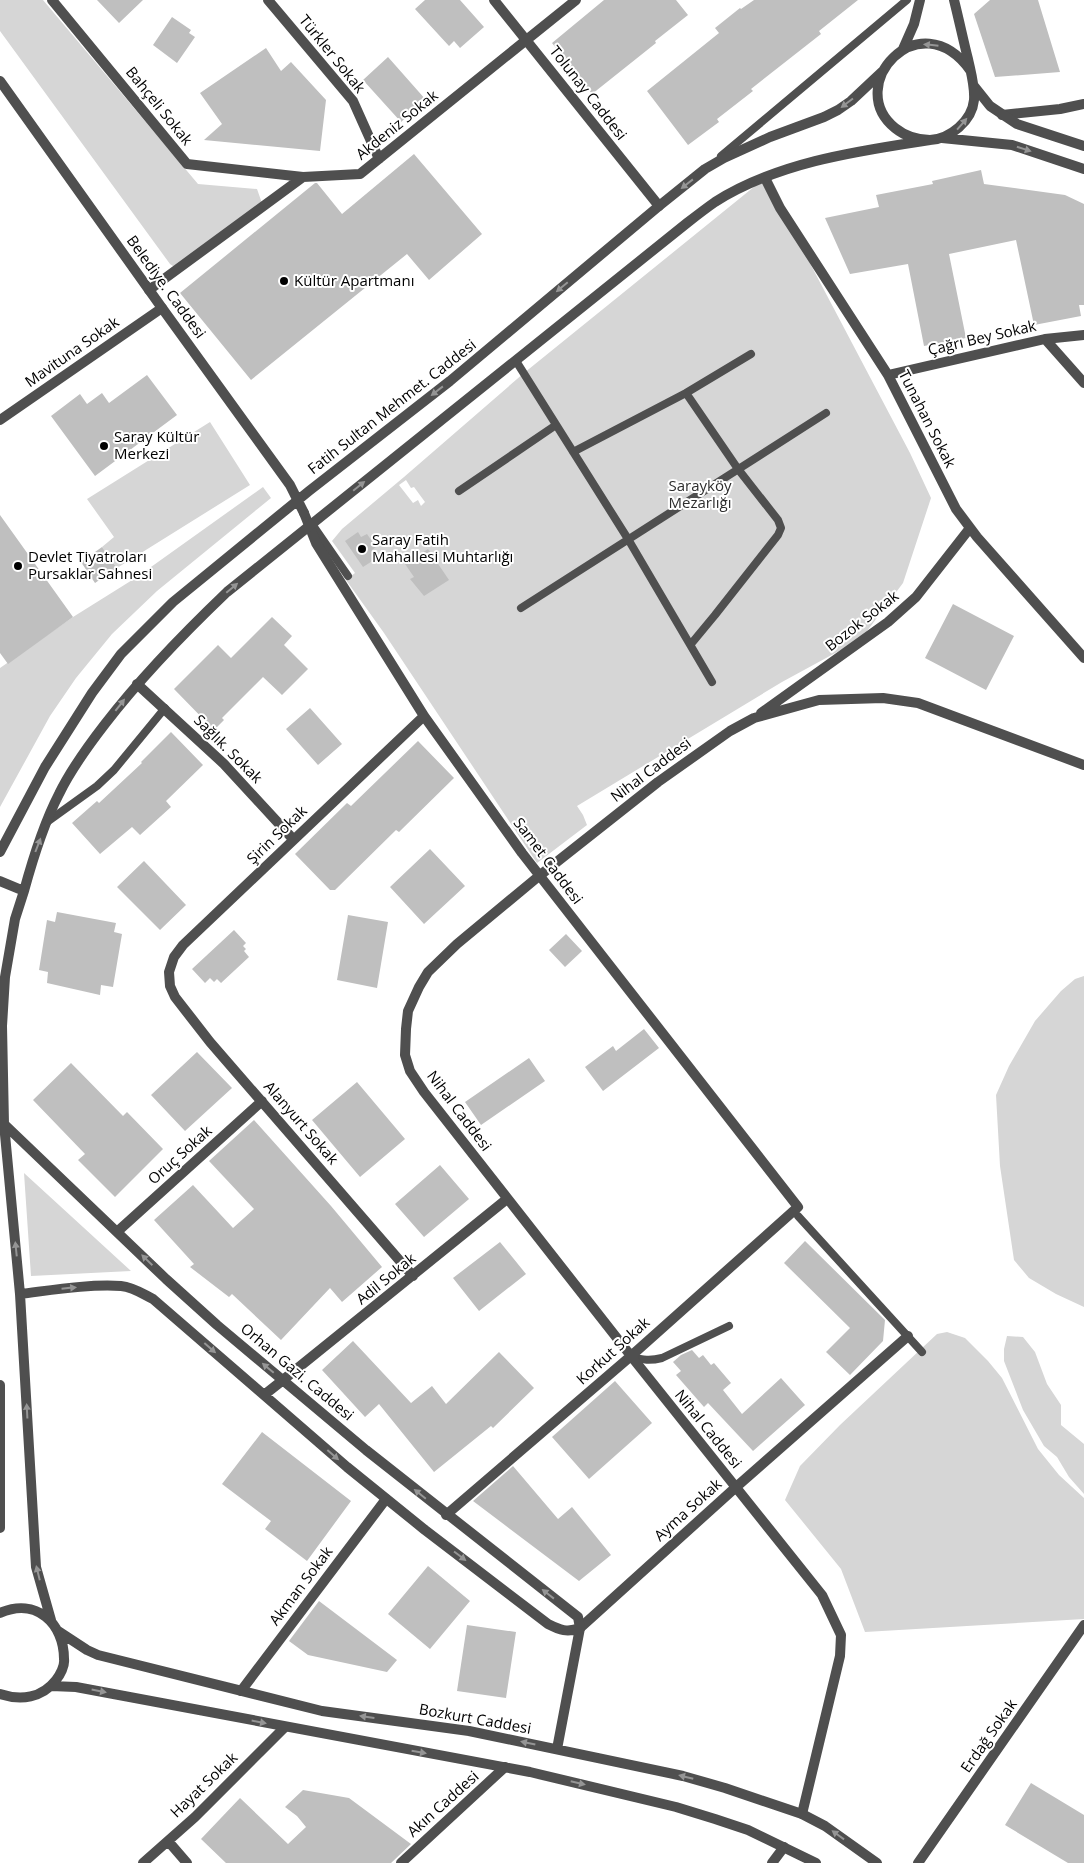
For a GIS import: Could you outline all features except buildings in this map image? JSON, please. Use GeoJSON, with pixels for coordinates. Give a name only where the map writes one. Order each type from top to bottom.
{"type":"FeatureCollection","features":[{"type":"Feature","properties":{"kind":"street","name":"Bahçeli Sokak"},"geometry":{"type":"LineString","coordinates":[[52,0],[187,164],[303,177]]}},
{"type":"Feature","properties":{"kind":"street","name":"Türkler Sokak"},"geometry":{"type":"LineString","coordinates":[[268,0],[353,101],[379,159]]}},
{"type":"Feature","properties":{"kind":"street","name":"Tolunay Caddesi"},"geometry":{"type":"LineString","coordinates":[[494,0],[659,206]]}},
{"type":"Feature","properties":{"kind":"street","name":"Akdeniz Sokak"},"geometry":{"type":"LineString","coordinates":[[303,177],[360,174],[528,41],[576,0]]}},
{"type":"Feature","properties":{"kind":"street","name":"Fatih Sultan Mehmet. Caddesi"},"geometry":{"type":"LineString","coordinates":[[903,49],[914,24],[920,0]]}},
{"type":"Feature","properties":{"kind":"street","name":"Fatih Sultan Mehmet. Caddesi"},"geometry":{"type":"LineString","coordinates":[[51,1686],[60,1674],[65,1660],[58,1631],[51,1620],[36,1567],[20,1294],[4,1124],[2,1026],[5,947],[33,858],[58,795],[88,746],[137,684],[172,645],[227,592],[687,223],[716,202],[765,178],[804,164],[871,149],[942,138],[956,130],[967,118],[974,102],[974,86],[954,0]]}},
{"type":"Feature","properties":{"kind":"street","name":"Fatih Sultan Mehmet. Caddesi"},"geometry":{"type":"LineString","coordinates":[[930,140],[916,139],[902,134],[891,125],[883,113],[879,99],[878,84],[883,71],[891,59],[903,49],[918,44],[933,44],[948,48],[961,58],[970,70]]}},
{"type":"Feature","properties":{"kind":"street","name":"Fatih Sultan Mehmet. Caddesi"},"geometry":{"type":"LineString","coordinates":[[0,852],[4,838],[44,767],[72,723],[122,654],[173,602],[450,381],[706,169],[724,158],[770,137],[838,110],[851,101],[883,71]]}},
{"type":"Feature","properties":{"kind":"street","name":"Belediye. Caddesi"},"geometry":{"type":"LineString","coordinates":[[0,81],[290,485],[304,513]]}},
{"type":"Feature","properties":{"kind":"street"},"geometry":{"type":"LineString","coordinates":[[974,86],[990,106],[1017,124],[1084,146]]}},
{"type":"Feature","properties":{"kind":"street"},"geometry":{"type":"LineString","coordinates":[[1002,115],[1060,109],[1084,104]]}},
{"type":"Feature","properties":{"kind":"street"},"geometry":{"type":"LineString","coordinates":[[942,138],[1012,145],[1084,169]]}},
{"type":"Feature","properties":{"kind":"street"},"geometry":{"type":"LineString","coordinates":[[149,290],[303,177]]}},
{"type":"Feature","properties":{"kind":"street","name":"Tunahan Sokak"},"geometry":{"type":"LineString","coordinates":[[765,178],[780,208],[888,375],[945,488],[970,528],[1084,658]]}},
{"type":"Feature","properties":{"kind":"street","name":"Mavituna Sokak"},"geometry":{"type":"LineString","coordinates":[[0,420],[162,308]]}},
{"type":"Feature","properties":{"kind":"street","name":"Çağrı Bey Sokak"},"geometry":{"type":"LineString","coordinates":[[888,375],[1045,339],[1084,336]]}},
{"type":"Feature","properties":{"kind":"street"},"geometry":{"type":"LineString","coordinates":[[1045,339],[1084,383]]}},
{"type":"Feature","properties":{"kind":"street","name":"Samet Caddesi"},"geometry":{"type":"LineString","coordinates":[[304,513],[311,525],[316,543],[424,716],[538,876],[798,1212]]}},
{"type":"Feature","properties":{"kind":"street","name":"Bozok Sokak"},"geometry":{"type":"LineString","coordinates":[[754,718],[888,622],[916,597],[970,528]]}},
{"type":"Feature","properties":{"kind":"street","name":"Sağlık. Sokak"},"geometry":{"type":"LineString","coordinates":[[137,684],[224,764],[293,839]]}},
{"type":"Feature","properties":{"kind":"street","name":"Nihal Caddesi"},"geometry":{"type":"LineString","coordinates":[[802,1814],[840,1656],[841,1635],[822,1595],[735,1488],[424,1092],[410,1071],[405,1056],[408,1012],[428,972],[457,944],[538,876],[658,782],[730,731],[754,718],[819,700],[883,698],[918,703],[1084,765]]}},
{"type":"Feature","properties":{"kind":"street","name":"Şirin Sokak"},"geometry":{"type":"LineString","coordinates":[[170,986],[169,972],[174,957],[183,946],[424,716]]}},
{"type":"Feature","properties":{"kind":"street"},"geometry":{"type":"LineString","coordinates":[[0,881],[24,891]]}},
{"type":"Feature","properties":{"kind":"street","name":"Alanyurt Sokak"},"geometry":{"type":"LineString","coordinates":[[170,986],[175,997],[210,1042],[413,1276]]}},
{"type":"Feature","properties":{"kind":"street","name":"Oruç Sokak"},"geometry":{"type":"LineString","coordinates":[[118,1231],[262,1101]]}},
{"type":"Feature","properties":{"kind":"street","name":"Orhan Gazi. Caddesi"},"geometry":{"type":"LineString","coordinates":[[4,1124],[210,1318],[446,1515],[570,1610],[578,1617],[580,1628]]}},
{"type":"Feature","properties":{"kind":"street","name":"Adil Sokak"},"geometry":{"type":"LineString","coordinates":[[264,1395],[507,1199]]}},
{"type":"Feature","properties":{"kind":"street","name":"Korkut Sokak"},"geometry":{"type":"LineString","coordinates":[[446,1515],[798,1212]]}},
{"type":"Feature","properties":{"kind":"street"},"geometry":{"type":"LineString","coordinates":[[20,1294],[75,1287],[122,1286],[139,1291],[153,1299],[347,1468],[548,1624],[560,1630],[570,1632],[580,1628]]}},
{"type":"Feature","properties":{"kind":"street","name":"Ayma Sokak"},"geometry":{"type":"LineString","coordinates":[[580,1628],[735,1488],[908,1336]]}},
{"type":"Feature","properties":{"kind":"street"},"geometry":{"type":"LineString","coordinates":[[0,1385],[0,1528]]}},
{"type":"Feature","properties":{"kind":"street","name":"Akman Sokak"},"geometry":{"type":"LineString","coordinates":[[241,1691],[386,1499]]}},
{"type":"Feature","properties":{"kind":"street"},"geometry":{"type":"LineString","coordinates":[[0,1613],[9,1609],[24,1608],[38,1612],[51,1620]]}},
{"type":"Feature","properties":{"kind":"street","name":"Erdağ Sokak"},"geometry":{"type":"LineString","coordinates":[[918,1863],[1084,1625]]}},
{"type":"Feature","properties":{"kind":"street"},"geometry":{"type":"LineString","coordinates":[[557,1749],[580,1628]]}},
{"type":"Feature","properties":{"kind":"street","name":"Bozkurt Caddesi"},"geometry":{"type":"LineString","coordinates":[[58,1631],[98,1655],[322,1711],[469,1731],[683,1776],[802,1814],[825,1826],[877,1863]]}},
{"type":"Feature","properties":{"kind":"street"},"geometry":{"type":"LineString","coordinates":[[0,1695],[24,1698],[38,1695],[51,1686],[76,1687],[530,1772],[676,1807],[748,1830],[816,1863]]}},
{"type":"Feature","properties":{"kind":"street","name":"Hayat Sokak"},"geometry":{"type":"LineString","coordinates":[[143,1863],[195,1817],[285,1727]]}},
{"type":"Feature","properties":{"kind":"street","name":"Akın Caddesi"},"geometry":{"type":"LineString","coordinates":[[401,1863],[505,1767]]}},
{"type":"Feature","properties":{"kind":"street"},"geometry":{"type":"LineString","coordinates":[[168,1841],[187,1863]]}},
{"type":"Feature","properties":{"kind":"street"},"geometry":{"type":"LineString","coordinates":[[772,1863],[784,1847]]}},
{"type":"Feature","properties":{"kind":"lane"},"geometry":{"type":"LineString","coordinates":[[706,169],[907,0]]}},
{"type":"Feature","properties":{"kind":"lane"},"geometry":{"type":"LineString","coordinates":[[573,452],[686,393],[752,354]]}},
{"type":"Feature","properties":{"kind":"lane"},"geometry":{"type":"LineString","coordinates":[[516,361],[628,539],[712,682]]}},
{"type":"Feature","properties":{"kind":"lane"},"geometry":{"type":"LineString","coordinates":[[686,393],[738,469],[778,520],[781,528],[778,535],[691,644]]}},
{"type":"Feature","properties":{"kind":"lane"},"geometry":{"type":"LineString","coordinates":[[521,608],[826,413]]}},
{"type":"Feature","properties":{"kind":"lane"},"geometry":{"type":"LineString","coordinates":[[460,491],[556,425]]}},
{"type":"Feature","properties":{"kind":"lane"},"geometry":{"type":"LineString","coordinates":[[311,525],[348,576]]}},
{"type":"Feature","properties":{"kind":"lane"},"geometry":{"type":"LineString","coordinates":[[47,822],[97,786],[114,770],[165,708]]}},
{"type":"Feature","properties":{"kind":"lane"},"geometry":{"type":"LineString","coordinates":[[798,1212],[922,1352]]}},
{"type":"Feature","properties":{"kind":"lane"},"geometry":{"type":"LineString","coordinates":[[631,1356],[652,1361],[662,1358],[729,1326]]}},
{"type":"Feature","properties":{"kind":"green space"},"geometry":{"type":"Polygon","coordinates":[[[0,0],[43,0],[198,184],[257,189],[263,206],[179,270],[170,264],[0,31],[0,0]]]}},
{"type":"Feature","properties":{"kind":"green space","name":"Sarayköy Mezarlığı"},"geometry":{"type":"Polygon","coordinates":[[[765,178],[910,453],[931,498],[903,583],[861,639],[782,682],[577,806],[587,825],[537,863],[384,633],[346,580],[355,573],[332,541],[342,529],[524,373],[765,178]],[[406,480],[399,485],[413,503],[418,500],[421,506],[425,502],[414,487],[411,488],[406,480]]]}},
{"type":"Feature","properties":{"kind":"green space"},"geometry":{"type":"Polygon","coordinates":[[[210,422],[250,485],[117,568],[102,547],[114,537],[87,499],[210,422]]]}},
{"type":"Feature","properties":{"kind":"green space"},"geometry":{"type":"Polygon","coordinates":[[[263,487],[271,498],[157,591],[112,634],[76,678],[50,716],[0,807],[0,668],[73,617],[137,577],[263,487]]]}},
{"type":"Feature","properties":{"kind":"green space"},"geometry":{"type":"Polygon","coordinates":[[[1084,976],[1084,1307],[1056,1294],[1029,1278],[1014,1260],[1000,1166],[996,1095],[1009,1066],[1035,1021],[1061,991],[1075,979],[1084,976]]]}},
{"type":"Feature","properties":{"kind":"green space"},"geometry":{"type":"Polygon","coordinates":[[[24,1173],[131,1271],[31,1276],[24,1173]]]}},
{"type":"Feature","properties":{"kind":"green space"},"geometry":{"type":"Polygon","coordinates":[[[947,1332],[965,1338],[988,1361],[1002,1378],[1038,1449],[1059,1475],[1084,1498],[1084,1619],[865,1632],[841,1569],[785,1500],[800,1466],[840,1425],[937,1334],[947,1332]]]}},
{"type":"Feature","properties":{"kind":"green space"},"geometry":{"type":"Polygon","coordinates":[[[1007,1336],[1023,1337],[1035,1352],[1047,1384],[1061,1405],[1061,1425],[1084,1444],[1084,1494],[1069,1477],[1057,1457],[1044,1446],[1023,1410],[1004,1361],[1007,1336]]]}},
{"type":"Feature","properties":{"kind":"place","name":"Kültür Apartmanı"},"geometry":{"type":"Point","coordinates":[284,281]}},
{"type":"Feature","properties":{"kind":"place","name":"Saray Kültür Merkezi"},"geometry":{"type":"Point","coordinates":[104,446]}},
{"type":"Feature","properties":{"kind":"place","name":"Saray Fatih Mahallesi Muhtarlığı"},"geometry":{"type":"Point","coordinates":[362,549]}},
{"type":"Feature","properties":{"kind":"place","name":"Devlet Tiyatroları Pursaklar Sahnesi"},"geometry":{"type":"Point","coordinates":[18,566]}}]}
